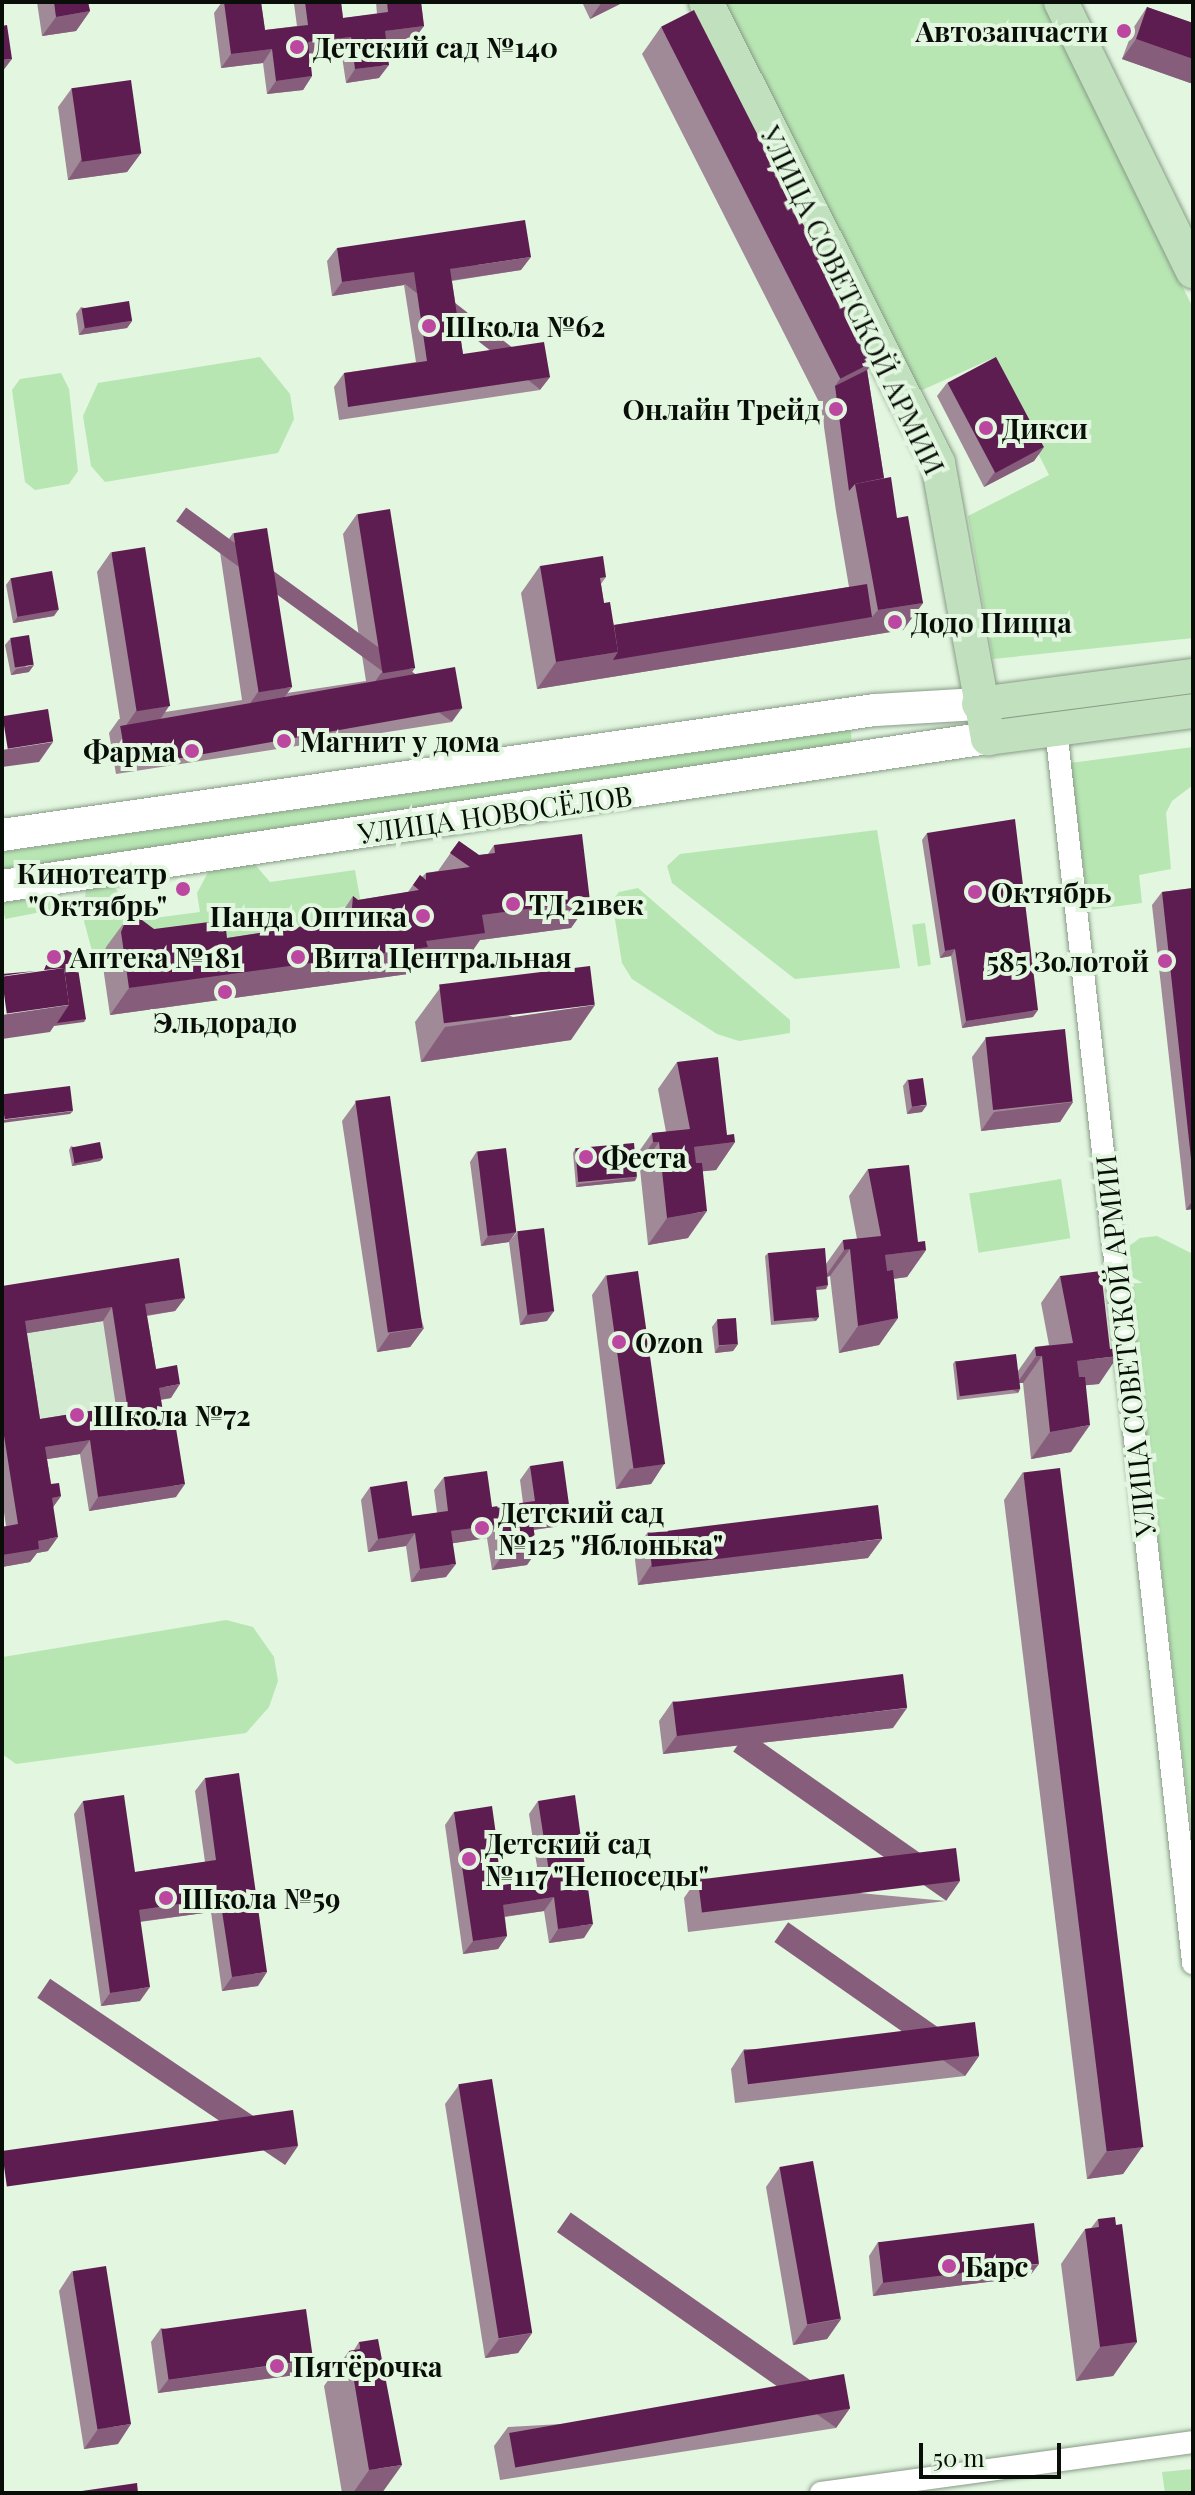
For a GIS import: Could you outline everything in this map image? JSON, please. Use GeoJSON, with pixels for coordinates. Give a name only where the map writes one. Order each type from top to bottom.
{"type":"FeatureCollection","features":[{"type":"Feature","properties":{"kind":"main road","name":"УЛИЦА СОВЕТСКОЙ АРМИИ"},"geometry":{"type":"LineString","coordinates":[[706,2],[938,463],[979,704]]}},
{"type":"Feature","properties":{"kind":"main road"},"geometry":{"type":"LineString","coordinates":[[1061,2],[1193,271]]}},
{"type":"Feature","properties":{"kind":"main road","name":"УЛИЦА НОВОСЁЛОВ"},"geometry":{"type":"LineString","coordinates":[[2,835],[875,710],[979,704],[1193,676]]}},
{"type":"Feature","properties":{"kind":"main road"},"geometry":{"type":"LineString","coordinates":[[979,704],[988,738]]}},
{"type":"Feature","properties":{"kind":"main road","name":"УЛИЦА НОВОСЁЛОВ"},"geometry":{"type":"LineString","coordinates":[[2,886],[988,738],[1193,711]]}},
{"type":"Feature","properties":{"kind":"street","name":"УЛИЦА СОВЕТСКОЙ АРМИИ"},"geometry":{"type":"LineString","coordinates":[[1056,729],[1193,1963]]}},
{"type":"Feature","properties":{"kind":"street"},"geometry":{"type":"LineString","coordinates":[[821,2493],[1193,2442]]}},
{"type":"Feature","properties":{"kind":"shaded area","name":"Школа №72"},"geometry":{"type":"Polygon","coordinates":[[[2,1298],[137,1317],[150,1401],[89,1511],[80,1454],[36,1461],[48,1551],[29,1554],[30,1562],[2,1567],[2,1539],[8,1537],[2,1498],[2,1298]]]}},
{"type":"Feature","properties":{"kind":"green space"},"geometry":{"type":"Polygon","coordinates":[[[723,2],[1044,2],[1193,308],[1193,638],[993,659],[968,516],[1049,475],[991,359],[920,391],[723,2]]]}},
{"type":"Feature","properties":{"kind":"green space"},"geometry":{"type":"Polygon","coordinates":[[[260,357],[290,394],[294,419],[278,453],[105,482],[91,466],[83,416],[98,383],[260,357]]]}},
{"type":"Feature","properties":{"kind":"green space"},"geometry":{"type":"Polygon","coordinates":[[[61,373],[69,389],[78,471],[69,484],[35,490],[25,482],[12,390],[20,379],[61,373]]]}},
{"type":"Feature","properties":{"kind":"green space"},"geometry":{"type":"Polygon","coordinates":[[[851,730],[852,750],[2,876],[2,852],[851,730]]]}},
{"type":"Feature","properties":{"kind":"green space"},"geometry":{"type":"Polygon","coordinates":[[[1193,747],[1193,785],[1172,801],[1166,813],[1171,869],[1139,875],[1142,903],[1089,910],[1070,763],[1193,747]]]}},
{"type":"Feature","properties":{"kind":"green space"},"geometry":{"type":"Polygon","coordinates":[[[877,830],[900,968],[795,979],[672,883],[667,866],[680,854],[877,830]]]}},
{"type":"Feature","properties":{"kind":"green space"},"geometry":{"type":"Polygon","coordinates":[[[250,859],[270,882],[355,870],[361,904],[319,911],[323,943],[110,945],[102,955],[92,951],[84,921],[89,913],[137,911],[139,920],[200,912],[197,893],[212,865],[250,859]]]}},
{"type":"Feature","properties":{"kind":"green space"},"geometry":{"type":"Polygon","coordinates":[[[112,883],[118,892],[114,902],[84,905],[86,889],[112,883]]]}},
{"type":"Feature","properties":{"kind":"green space"},"geometry":{"type":"Polygon","coordinates":[[[638,888],[790,1020],[790,1033],[739,1041],[717,1034],[632,979],[622,963],[612,901],[619,892],[638,888]]]}},
{"type":"Feature","properties":{"kind":"green space"},"geometry":{"type":"Polygon","coordinates":[[[60,892],[63,908],[5,919],[2,903],[60,892]]]}},
{"type":"Feature","properties":{"kind":"green space"},"geometry":{"type":"Polygon","coordinates":[[[925,923],[931,965],[918,966],[912,925],[925,923]]]}},
{"type":"Feature","properties":{"kind":"green space"},"geometry":{"type":"Polygon","coordinates":[[[1061,1179],[1070,1238],[979,1253],[969,1194],[1061,1179]]]}},
{"type":"Feature","properties":{"kind":"green space"},"geometry":{"type":"Polygon","coordinates":[[[1157,1236],[1193,1254],[1193,1844],[1125,1249],[1140,1238],[1157,1236]]]}},
{"type":"Feature","properties":{"kind":"green space"},"geometry":{"type":"Polygon","coordinates":[[[226,1620],[253,1627],[274,1657],[278,1681],[269,1707],[246,1733],[16,1764],[2,1754],[3,1657],[226,1620]]]}},
{"type":"Feature","properties":{"kind":"green space"},"geometry":{"type":"Polygon","coordinates":[[[1193,2469],[1193,2493],[1165,2493],[1162,2472],[1193,2469]]]}},
{"type":"Feature","properties":{"kind":"building"},"geometry":{"type":"Polygon","coordinates":[[[54,2],[88,2],[90,11],[56,17],[54,2]]]}},
{"type":"Feature","properties":{"kind":"building","name":"Детский сад №140"},"geometry":{"type":"Polygon","coordinates":[[[224,2],[261,2],[265,30],[308,25],[305,2],[341,2],[343,18],[388,12],[387,2],[421,2],[424,26],[385,31],[389,65],[355,69],[351,37],[308,42],[312,76],[276,81],[272,49],[231,54],[224,2]]]}},
{"type":"Feature","properties":{"kind":"building"},"geometry":{"type":"Polygon","coordinates":[[[1147,7],[1193,23],[1193,59],[1136,39],[1147,7]]]}},
{"type":"Feature","properties":{"kind":"building"},"geometry":{"type":"Polygon","coordinates":[[[694,10],[873,362],[840,379],[661,27],[694,10]]]}},
{"type":"Feature","properties":{"kind":"building"},"geometry":{"type":"Polygon","coordinates":[[[7,25],[12,59],[2,60],[2,26],[7,25]]]}},
{"type":"Feature","properties":{"kind":"building"},"geometry":{"type":"Polygon","coordinates":[[[131,80],[141,153],[82,162],[72,88],[131,80]]]}},
{"type":"Feature","properties":{"kind":"building","name":"Школа №62"},"geometry":{"type":"Polygon","coordinates":[[[525,220],[531,257],[450,269],[463,354],[544,342],[550,377],[348,407],[344,373],[427,361],[414,272],[342,282],[337,248],[525,220]]]}},
{"type":"Feature","properties":{"kind":"building"},"geometry":{"type":"Polygon","coordinates":[[[129,301],[132,321],[85,328],[82,309],[129,301]]]}},
{"type":"Feature","properties":{"kind":"building","name":"Дикси"},"geometry":{"type":"Polygon","coordinates":[[[996,357],[1044,447],[995,473],[947,383],[996,357]]]}},
{"type":"Feature","properties":{"kind":"building"},"geometry":{"type":"Polygon","coordinates":[[[867,370],[884,478],[855,484],[849,491],[835,386],[867,370]]]}},
{"type":"Feature","properties":{"kind":"building"},"geometry":{"type":"Polygon","coordinates":[[[891,477],[897,518],[908,516],[923,603],[878,610],[855,484],[891,477]]]}},
{"type":"Feature","properties":{"kind":"building"},"geometry":{"type":"Polygon","coordinates":[[[390,509],[415,668],[383,673],[357,514],[390,509]]]}},
{"type":"Feature","properties":{"kind":"building"},"geometry":{"type":"Polygon","coordinates":[[[267,528],[292,687],[259,692],[233,533],[267,528]]]}},
{"type":"Feature","properties":{"kind":"building"},"geometry":{"type":"Polygon","coordinates":[[[145,547],[170,706],[137,711],[111,552],[145,547]]]}},
{"type":"Feature","properties":{"kind":"building"},"geometry":{"type":"Polygon","coordinates":[[[603,556],[606,577],[600,578],[604,603],[610,602],[618,652],[556,662],[540,566],[603,556]]]}},
{"type":"Feature","properties":{"kind":"building"},"geometry":{"type":"Polygon","coordinates":[[[52,571],[59,609],[17,617],[11,578],[52,571]]]}},
{"type":"Feature","properties":{"kind":"building"},"geometry":{"type":"Polygon","coordinates":[[[867,584],[872,617],[613,660],[618,652],[614,625],[867,584]]]}},
{"type":"Feature","properties":{"kind":"building"},"geometry":{"type":"Polygon","coordinates":[[[29,635],[34,665],[15,668],[10,638],[29,635]]]}},
{"type":"Feature","properties":{"kind":"building"},"geometry":{"type":"Polygon","coordinates":[[[455,667],[462,708],[127,767],[120,726],[455,667]]]}},
{"type":"Feature","properties":{"kind":"building"},"geometry":{"type":"Polygon","coordinates":[[[48,709],[53,742],[8,749],[3,716],[48,709]]]}},
{"type":"Feature","properties":{"kind":"building","name":"Октябрь"},"geometry":{"type":"Polygon","coordinates":[[[1015,819],[1038,1010],[966,1021],[955,949],[945,951],[927,833],[1015,819]]]}},
{"type":"Feature","properties":{"kind":"building"},"geometry":{"type":"Polygon","coordinates":[[[582,834],[590,901],[482,915],[485,933],[426,941],[428,947],[129,988],[121,932],[126,920],[138,917],[154,929],[225,920],[227,938],[351,919],[353,896],[358,900],[419,890],[413,885],[420,875],[426,880],[426,873],[470,867],[450,853],[459,841],[479,855],[495,853],[494,845],[582,834]]]}},
{"type":"Feature","properties":{"kind":"building"},"geometry":{"type":"Polygon","coordinates":[[[1193,888],[1193,1177],[1162,892],[1193,888]]]}},
{"type":"Feature","properties":{"kind":"building"},"geometry":{"type":"Polygon","coordinates":[[[67,950],[76,956],[86,1019],[57,1023],[69,1005],[64,968],[44,970],[51,953],[67,950]]]}},
{"type":"Feature","properties":{"kind":"building"},"geometry":{"type":"Polygon","coordinates":[[[590,966],[595,1005],[444,1023],[439,985],[590,966]]]}},
{"type":"Feature","properties":{"kind":"building"},"geometry":{"type":"Polygon","coordinates":[[[64,968],[69,1005],[7,1013],[2,977],[64,968]]]}},
{"type":"Feature","properties":{"kind":"building"},"geometry":{"type":"Polygon","coordinates":[[[1065,1029],[1073,1102],[993,1110],[985,1037],[1065,1029]]]}},
{"type":"Feature","properties":{"kind":"building"},"geometry":{"type":"Polygon","coordinates":[[[718,1057],[727,1135],[734,1134],[735,1142],[694,1147],[696,1163],[702,1163],[707,1211],[667,1218],[659,1142],[653,1142],[652,1133],[690,1129],[677,1062],[718,1057]]]}},
{"type":"Feature","properties":{"kind":"building"},"geometry":{"type":"Polygon","coordinates":[[[923,1078],[927,1105],[912,1107],[908,1080],[923,1078]]]}},
{"type":"Feature","properties":{"kind":"building"},"geometry":{"type":"Polygon","coordinates":[[[70,1086],[73,1111],[5,1119],[2,1094],[70,1086]]]}},
{"type":"Feature","properties":{"kind":"building"},"geometry":{"type":"Polygon","coordinates":[[[390,1096],[423,1328],[388,1333],[355,1101],[390,1096]]]}},
{"type":"Feature","properties":{"kind":"building"},"geometry":{"type":"Polygon","coordinates":[[[100,1142],[103,1158],[75,1163],[72,1148],[100,1142]]]}},
{"type":"Feature","properties":{"kind":"building"},"geometry":{"type":"Polygon","coordinates":[[[634,1143],[637,1177],[578,1182],[575,1148],[634,1143]]]}},
{"type":"Feature","properties":{"kind":"building"},"geometry":{"type":"Polygon","coordinates":[[[506,1148],[516,1232],[488,1236],[477,1152],[506,1148]]]}},
{"type":"Feature","properties":{"kind":"building"},"geometry":{"type":"Polygon","coordinates":[[[909,1165],[918,1242],[925,1241],[926,1250],[885,1255],[887,1271],[893,1270],[898,1318],[858,1326],[850,1249],[844,1250],[843,1240],[881,1236],[868,1169],[909,1165]]]}},
{"type":"Feature","properties":{"kind":"building"},"geometry":{"type":"Polygon","coordinates":[[[544,1228],[554,1311],[527,1315],[517,1231],[544,1228]]]}},
{"type":"Feature","properties":{"kind":"building"},"geometry":{"type":"Polygon","coordinates":[[[825,1248],[828,1285],[816,1287],[819,1317],[774,1321],[768,1253],[825,1248]]]}},
{"type":"Feature","properties":{"kind":"building","name":"Школа №72"},"geometry":{"type":"Polygon","coordinates":[[[179,1258],[185,1298],[145,1304],[156,1369],[177,1365],[180,1384],[159,1388],[164,1417],[174,1416],[185,1484],[98,1497],[90,1440],[45,1447],[51,1484],[59,1483],[61,1496],[52,1498],[58,1537],[38,1541],[39,1549],[2,1555],[2,1527],[18,1524],[2,1423],[2,1286],[179,1258]],[[112,1307],[25,1321],[40,1419],[127,1405],[112,1307]]]}},
{"type":"Feature","properties":{"kind":"building"},"geometry":{"type":"Polygon","coordinates":[[[638,1271],[665,1464],[633,1469],[606,1275],[638,1271]]]}},
{"type":"Feature","properties":{"kind":"building"},"geometry":{"type":"Polygon","coordinates":[[[1101,1271],[1110,1349],[1117,1348],[1118,1356],[1077,1361],[1079,1377],[1085,1377],[1090,1425],[1050,1432],[1042,1356],[1036,1356],[1035,1347],[1073,1343],[1060,1276],[1101,1271]]]}},
{"type":"Feature","properties":{"kind":"building"},"geometry":{"type":"Polygon","coordinates":[[[736,1318],[738,1344],[719,1345],[717,1319],[736,1318]]]}},
{"type":"Feature","properties":{"kind":"building"},"geometry":{"type":"Polygon","coordinates":[[[1016,1354],[1020,1389],[960,1396],[955,1361],[1016,1354]]]}},
{"type":"Feature","properties":{"kind":"building","name":"Детский сад №125 \"Яблонька\""},"geometry":{"type":"Polygon","coordinates":[[[563,1461],[570,1512],[532,1518],[537,1551],[502,1556],[497,1525],[451,1531],[456,1564],[420,1569],[415,1533],[378,1539],[370,1487],[407,1481],[412,1516],[448,1511],[444,1477],[487,1471],[492,1507],[535,1501],[530,1466],[563,1461]]]}},
{"type":"Feature","properties":{"kind":"building"},"geometry":{"type":"Polygon","coordinates":[[[1060,1468],[1143,2147],[1107,2151],[1023,1473],[1060,1468]]]}},
{"type":"Feature","properties":{"kind":"building"},"geometry":{"type":"Polygon","coordinates":[[[878,1505],[882,1539],[652,1567],[648,1533],[878,1505]]]}},
{"type":"Feature","properties":{"kind":"building"},"geometry":{"type":"Polygon","coordinates":[[[903,1674],[907,1708],[677,1736],[673,1702],[903,1674]]]}},
{"type":"Feature","properties":{"kind":"building","name":"Школа №59"},"geometry":{"type":"Polygon","coordinates":[[[239,1773],[267,1972],[232,1977],[220,1898],[139,1910],[150,1987],[110,1993],[83,1801],[124,1795],[135,1872],[216,1860],[205,1778],[239,1773]]]}},
{"type":"Feature","properties":{"kind":"building","name":"Детский сад №117 \"Непоседы\""},"geometry":{"type":"Polygon","coordinates":[[[575,1795],[593,1924],[558,1929],[554,1897],[503,1905],[507,1936],[473,1941],[454,1812],[492,1806],[503,1885],[550,1878],[538,1801],[575,1795]]]}},
{"type":"Feature","properties":{"kind":"building"},"geometry":{"type":"Polygon","coordinates":[[[956,1848],[960,1881],[702,1912],[698,1880],[956,1848]]]}},
{"type":"Feature","properties":{"kind":"building"},"geometry":{"type":"Polygon","coordinates":[[[975,2022],[979,2056],[748,2084],[744,2050],[975,2022]]]}},
{"type":"Feature","properties":{"kind":"building"},"geometry":{"type":"Polygon","coordinates":[[[492,2079],[532,2333],[499,2338],[458,2084],[492,2079]]]}},
{"type":"Feature","properties":{"kind":"building"},"geometry":{"type":"Polygon","coordinates":[[[293,2110],[298,2146],[7,2187],[2,2151],[293,2110]]]}},
{"type":"Feature","properties":{"kind":"building"},"geometry":{"type":"Polygon","coordinates":[[[813,2161],[841,2319],[807,2324],[780,2167],[813,2161]]]}},
{"type":"Feature","properties":{"kind":"building"},"geometry":{"type":"Polygon","coordinates":[[[1115,2217],[1116,2225],[1122,2224],[1137,2342],[1100,2347],[1085,2229],[1099,2227],[1098,2219],[1115,2217]]]}},
{"type":"Feature","properties":{"kind":"building","name":"Барс"},"geometry":{"type":"Polygon","coordinates":[[[1034,2223],[1039,2264],[883,2283],[878,2242],[1034,2223]]]}},
{"type":"Feature","properties":{"kind":"building"},"geometry":{"type":"Polygon","coordinates":[[[106,2266],[131,2424],[97,2429],[72,2271],[106,2266]]]}},
{"type":"Feature","properties":{"kind":"building"},"geometry":{"type":"Polygon","coordinates":[[[306,2309],[313,2360],[169,2380],[161,2329],[306,2309]]]}},
{"type":"Feature","properties":{"kind":"building"},"geometry":{"type":"Polygon","coordinates":[[[378,2339],[402,2465],[369,2470],[349,2351],[360,2349],[359,2342],[378,2339]]]}},
{"type":"Feature","properties":{"kind":"building"},"geometry":{"type":"Polygon","coordinates":[[[844,2374],[850,2408],[515,2468],[509,2433],[844,2374]]]}},
{"type":"Feature","properties":{"kind":"building"},"geometry":{"type":"Polygon","coordinates":[[[137,2483],[138,2493],[68,2493],[137,2483]]]}},
{"type":"Feature","properties":{"kind":"place","name":"Автозапчасти"},"geometry":{"type":"Point","coordinates":[1124,31]}},
{"type":"Feature","properties":{"kind":"place","name":"Детский сад №140"},"geometry":{"type":"Point","coordinates":[297,47]}},
{"type":"Feature","properties":{"kind":"place","name":"Школа №62"},"geometry":{"type":"Point","coordinates":[429,326]}},
{"type":"Feature","properties":{"kind":"place","name":"Онлайн Трейд"},"geometry":{"type":"Point","coordinates":[836,409]}},
{"type":"Feature","properties":{"kind":"place","name":"Дикси"},"geometry":{"type":"Point","coordinates":[986,428]}},
{"type":"Feature","properties":{"kind":"place","name":"Додо Пицца"},"geometry":{"type":"Point","coordinates":[895,622]}},
{"type":"Feature","properties":{"kind":"place","name":"Магнит у дома"},"geometry":{"type":"Point","coordinates":[284,741]}},
{"type":"Feature","properties":{"kind":"place","name":"Фарма"},"geometry":{"type":"Point","coordinates":[192,751]}},
{"type":"Feature","properties":{"kind":"place","name":"Кинотеатр \"Октябрь\""},"geometry":{"type":"Point","coordinates":[183,889]}},
{"type":"Feature","properties":{"kind":"place","name":"Октябрь"},"geometry":{"type":"Point","coordinates":[975,892]}},
{"type":"Feature","properties":{"kind":"place","name":"ТД 21век"},"geometry":{"type":"Point","coordinates":[513,904]}},
{"type":"Feature","properties":{"kind":"place","name":"Панда Оптика"},"geometry":{"type":"Point","coordinates":[423,916]}},
{"type":"Feature","properties":{"kind":"place","name":"Аптека №181"},"geometry":{"type":"Point","coordinates":[54,957]}},
{"type":"Feature","properties":{"kind":"place","name":"Вита Центральная"},"geometry":{"type":"Point","coordinates":[298,957]}},
{"type":"Feature","properties":{"kind":"place","name":"585 Золотой"},"geometry":{"type":"Point","coordinates":[1165,961]}},
{"type":"Feature","properties":{"kind":"place","name":"Эльдорадо"},"geometry":{"type":"Point","coordinates":[225,992]}},
{"type":"Feature","properties":{"kind":"place","name":"Феста"},"geometry":{"type":"Point","coordinates":[586,1157]}},
{"type":"Feature","properties":{"kind":"place","name":"Ozon"},"geometry":{"type":"Point","coordinates":[619,1342]}},
{"type":"Feature","properties":{"kind":"place","name":"Школа №72"},"geometry":{"type":"Point","coordinates":[77,1415]}},
{"type":"Feature","properties":{"kind":"place","name":"Детский сад №125 \"Яблонька\""},"geometry":{"type":"Point","coordinates":[482,1528]}},
{"type":"Feature","properties":{"kind":"place","name":"Детский сад №117 \"Непоседы\""},"geometry":{"type":"Point","coordinates":[469,1859]}},
{"type":"Feature","properties":{"kind":"place","name":"Школа №59"},"geometry":{"type":"Point","coordinates":[166,1898]}},
{"type":"Feature","properties":{"kind":"place","name":"Барс"},"geometry":{"type":"Point","coordinates":[949,2266]}},
{"type":"Feature","properties":{"kind":"place","name":"Пятёрочка"},"geometry":{"type":"Point","coordinates":[277,2366]}}]}
